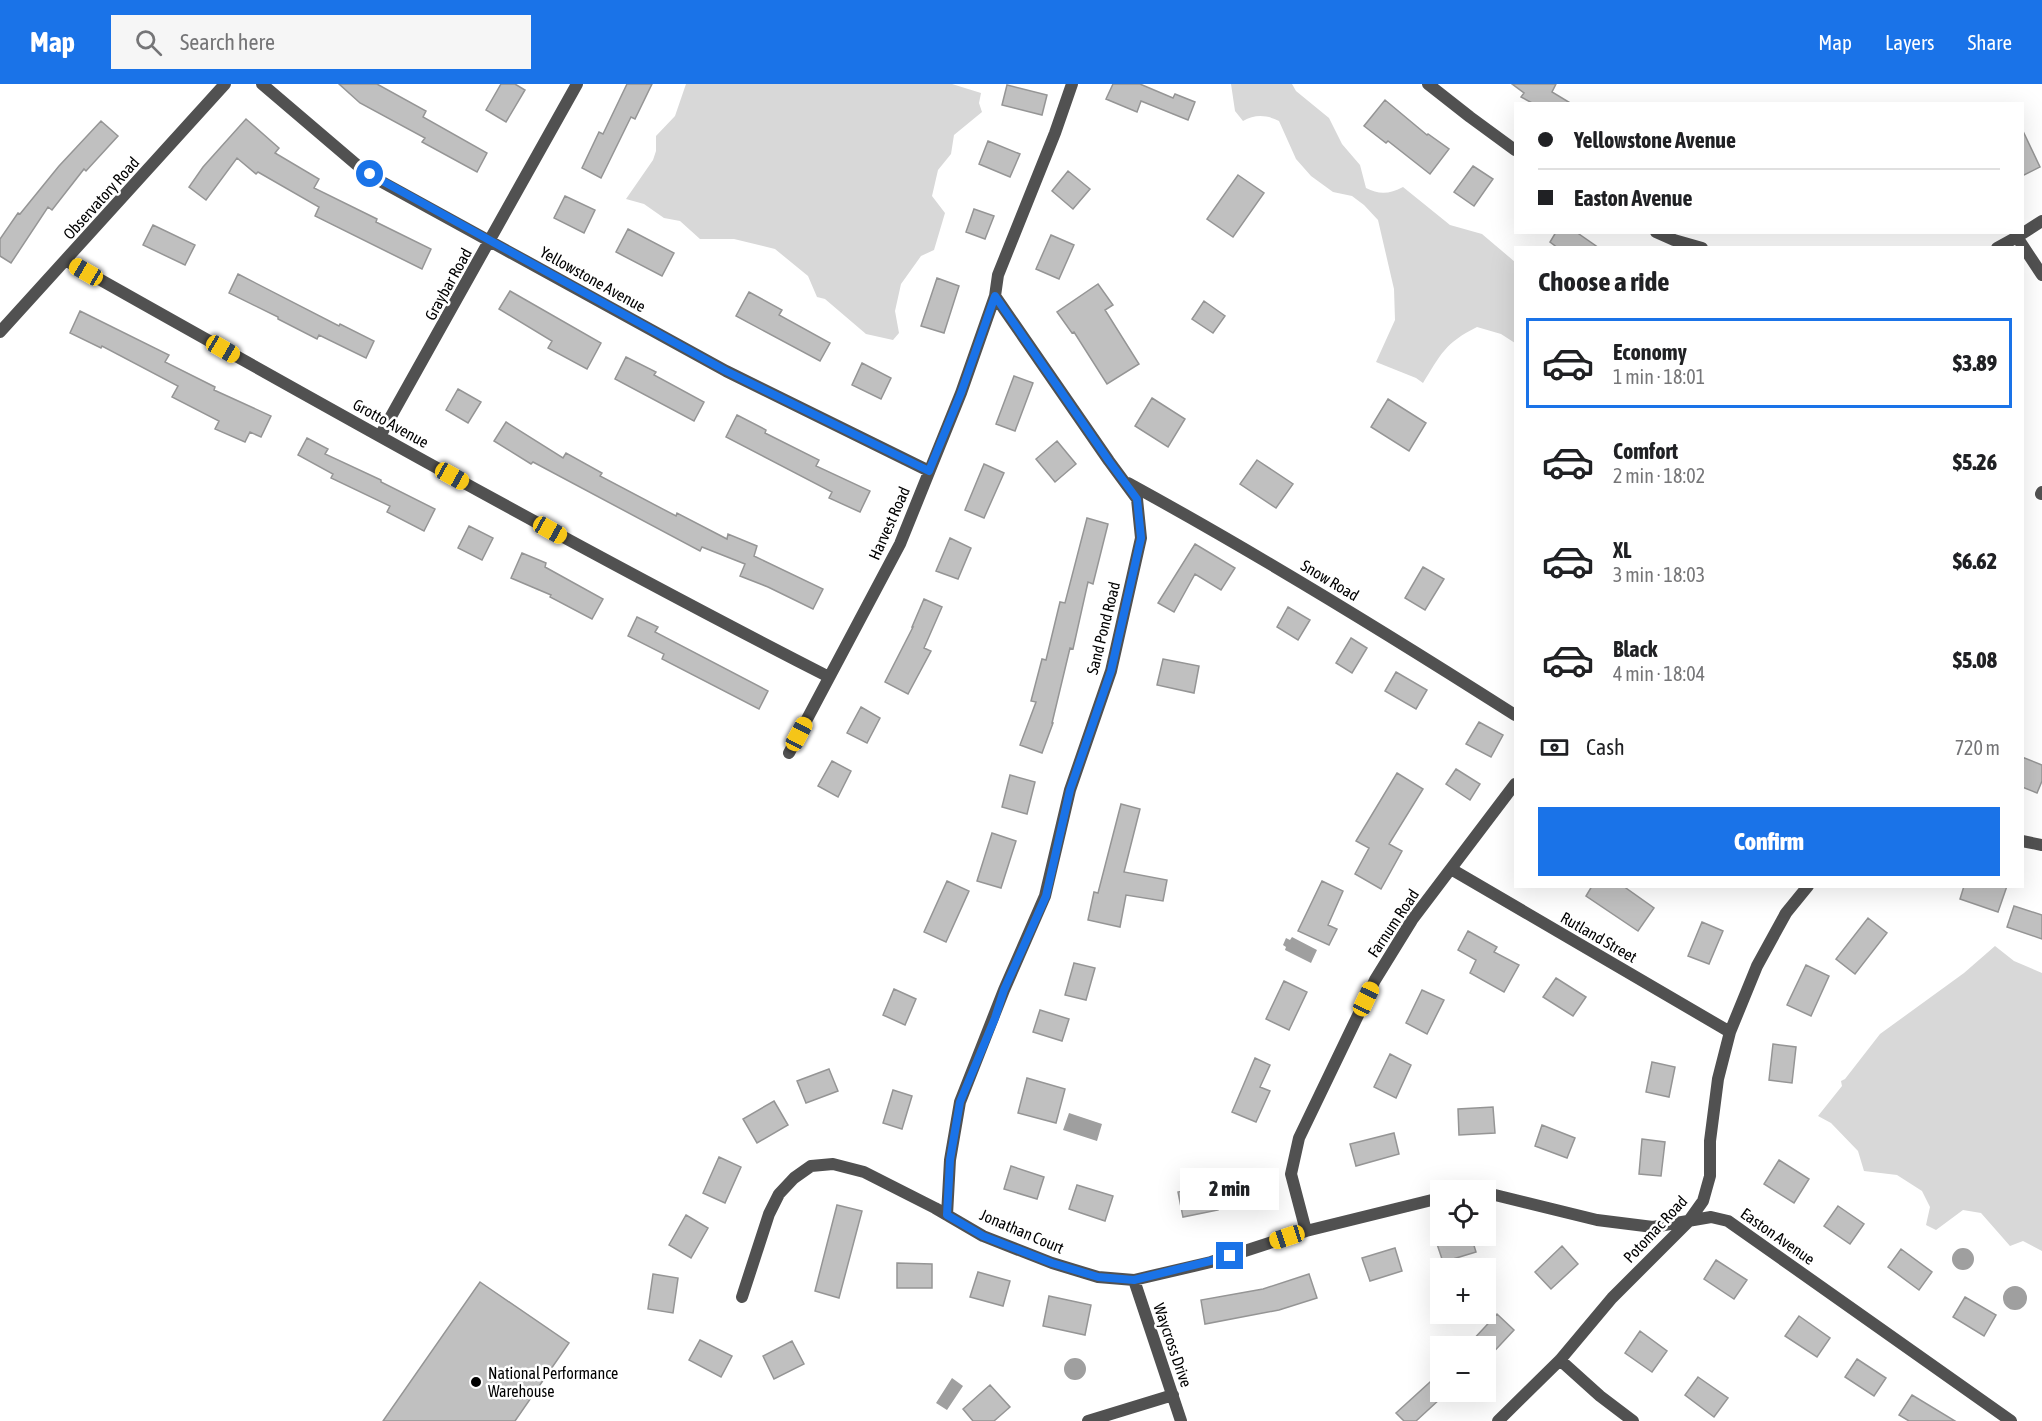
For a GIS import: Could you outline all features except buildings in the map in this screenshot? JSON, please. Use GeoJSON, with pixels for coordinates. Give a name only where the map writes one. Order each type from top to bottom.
{"type":"FeatureCollection","features":[{"type":"Feature","properties":{"kind":"street","name":"Observatory Road"},"geometry":{"type":"LineString","coordinates":[[0,332],[67,261],[225,84]]}},
{"type":"Feature","properties":{"kind":"street","name":"Yellowstone Avenue"},"geometry":{"type":"LineString","coordinates":[[262,84],[357,165],[382,182],[726,371],[929,471]]}},
{"type":"Feature","properties":{"kind":"street","name":"Graybar Road"},"geometry":{"type":"LineString","coordinates":[[380,436],[577,84]]}},
{"type":"Feature","properties":{"kind":"street"},"geometry":{"type":"LineString","coordinates":[[995,296],[998,275],[1055,133],[1072,84]]}},
{"type":"Feature","properties":{"kind":"street"},"geometry":{"type":"LineString","coordinates":[[1428,84],[1514,149]]}},
{"type":"Feature","properties":{"kind":"street"},"geometry":{"type":"LineString","coordinates":[[2024,233],[2042,221]]}},
{"type":"Feature","properties":{"kind":"street"},"geometry":{"type":"LineString","coordinates":[[1660,234],[1695,246]]}},
{"type":"Feature","properties":{"kind":"street"},"geometry":{"type":"LineString","coordinates":[[2001,246],[2022,234]]}},
{"type":"Feature","properties":{"kind":"street"},"geometry":{"type":"LineString","coordinates":[[2018,237],[2024,246]]}},
{"type":"Feature","properties":{"kind":"street"},"geometry":{"type":"LineString","coordinates":[[2024,246],[2042,275]]}},
{"type":"Feature","properties":{"kind":"street","name":"Grotto Avenue"},"geometry":{"type":"LineString","coordinates":[[67,261],[677,599],[829,677]]}},
{"type":"Feature","properties":{"kind":"street","name":"Harvest Road"},"geometry":{"type":"LineString","coordinates":[[789,753],[900,544],[961,393],[995,296]]}},
{"type":"Feature","properties":{"kind":"street","name":"Sand Pond Road"},"geometry":{"type":"LineString","coordinates":[[947,1215],[950,1160],[960,1102],[995,1018],[1004,990],[1046,896],[1070,790],[1111,671],[1141,538],[1137,499],[995,296]]}},
{"type":"Feature","properties":{"kind":"street","name":"Snow Road"},"geometry":{"type":"LineString","coordinates":[[1124,481],[1220,533],[1332,600],[1514,714]]}},
{"type":"Feature","properties":{"kind":"street","name":"Farnum Road"},"geometry":{"type":"LineString","coordinates":[[1305,1231],[1291,1174],[1299,1138],[1375,980],[1412,920],[1514,785]]}},
{"type":"Feature","properties":{"kind":"street"},"geometry":{"type":"LineString","coordinates":[[2024,841],[2042,845]]}},
{"type":"Feature","properties":{"kind":"street","name":"Rutland Street"},"geometry":{"type":"LineString","coordinates":[[1451,869],[1730,1032]]}},
{"type":"Feature","properties":{"kind":"street","name":"Potomac Road"},"geometry":{"type":"LineString","coordinates":[[1498,1421],[1560,1360],[1612,1298],[1689,1222],[1703,1202],[1710,1176],[1710,1140],[1718,1079],[1730,1032],[1757,966],[1785,914],[1806,888]]}},
{"type":"Feature","properties":{"kind":"street","name":"Jonathan Court"},"geometry":{"type":"LineString","coordinates":[[742,1297],[769,1214],[779,1194],[794,1178],[811,1166],[833,1164],[864,1172],[983,1236],[1052,1263],[1098,1277],[1134,1280]]}},
{"type":"Feature","properties":{"kind":"street","name":"Easton Avenue"},"geometry":{"type":"LineString","coordinates":[[1496,1195],[1597,1220],[1653,1227],[1711,1217],[1728,1221],[2011,1421]]}},
{"type":"Feature","properties":{"kind":"street"},"geometry":{"type":"LineString","coordinates":[[1134,1280],[1211,1262],[1305,1231],[1430,1200]]}},
{"type":"Feature","properties":{"kind":"street","name":"Waycross Drive"},"geometry":{"type":"LineString","coordinates":[[1134,1280],[1181,1421]]}},
{"type":"Feature","properties":{"kind":"street"},"geometry":{"type":"LineString","coordinates":[[1560,1360],[1600,1396],[1633,1421]]}},
{"type":"Feature","properties":{"kind":"street"},"geometry":{"type":"LineString","coordinates":[[1088,1421],[1173,1395]]}},
{"type":"Feature","properties":{"kind":"shaded area"},"geometry":{"type":"Polygon","coordinates":[[[686,84],[952,84],[981,93],[979,103],[982,112],[954,135],[951,154],[938,170],[932,196],[945,213],[934,250],[921,256],[901,284],[895,311],[899,333],[893,340],[866,334],[825,299],[817,297],[808,276],[775,249],[734,239],[700,239],[680,221],[664,218],[644,204],[626,199],[653,160],[656,151],[656,136],[675,116],[686,84]]]}},
{"type":"Feature","properties":{"kind":"shaded area"},"geometry":{"type":"Polygon","coordinates":[[[1231,84],[1292,84],[1296,91],[1329,118],[1342,144],[1360,165],[1366,188],[1384,193],[1403,187],[1450,225],[1482,234],[1514,261],[1514,342],[1501,334],[1477,327],[1458,338],[1445,350],[1423,383],[1376,362],[1395,320],[1394,289],[1378,220],[1352,196],[1333,192],[1311,176],[1296,159],[1279,121],[1261,116],[1243,121],[1235,111],[1231,84]]]}},
{"type":"Feature","properties":{"kind":"shaded area"},"geometry":{"type":"Polygon","coordinates":[[[1292,937],[1317,950],[1311,963],[1285,950],[1286,947],[1283,945],[1286,938],[1290,940],[1292,937]]]}},
{"type":"Feature","properties":{"kind":"shaded area"},"geometry":{"type":"Polygon","coordinates":[[[1995,946],[2014,961],[2042,973],[2042,1251],[2023,1241],[2010,1246],[1981,1213],[1963,1210],[1936,1230],[1926,1225],[1930,1207],[1922,1191],[1897,1175],[1864,1171],[1858,1151],[1831,1123],[1818,1116],[1842,1086],[1841,1081],[1845,1079],[1880,1034],[1964,973],[1995,946]]]}},
{"type":"Feature","properties":{"kind":"shaded area"},"geometry":{"type":"Polygon","coordinates":[[[1069,1113],[1102,1124],[1097,1141],[1063,1130],[1069,1113]]]}},
{"type":"Feature","properties":{"kind":"shaded area"},"geometry":{"type":"Polygon","coordinates":[[[1963,1248],[1971,1251],[1974,1259],[1971,1267],[1963,1270],[1955,1267],[1952,1259],[1955,1251],[1963,1248]]]}},
{"type":"Feature","properties":{"kind":"shaded area"},"geometry":{"type":"Polygon","coordinates":[[[2015,1286],[2024,1289],[2027,1298],[2024,1307],[2015,1310],[2006,1307],[2003,1298],[2006,1289],[2015,1286]]]}},
{"type":"Feature","properties":{"kind":"shaded area"},"geometry":{"type":"Polygon","coordinates":[[[1075,1358],[1083,1361],[1086,1369],[1083,1377],[1075,1380],[1067,1377],[1064,1369],[1067,1361],[1075,1358]]]}},
{"type":"Feature","properties":{"kind":"shaded area"},"geometry":{"type":"Polygon","coordinates":[[[952,1378],[963,1386],[947,1410],[936,1403],[952,1378]]]}},
{"type":"Feature","properties":{"kind":"place","name":"National Performance Warehouse"},"geometry":{"type":"Point","coordinates":[476,1382]}},
{"type":"Feature","properties":{"kind":"route"},"geometry":{"type":"LineString","coordinates":[[370,174],[726,371],[929,471],[961,393],[995,296],[1137,499],[1141,538],[1111,671],[1070,790],[1046,896],[1004,990],[995,1018],[960,1102],[950,1160],[947,1215],[983,1236],[1052,1263],[1098,1277],[1134,1280],[1230,1256]]}}]}
